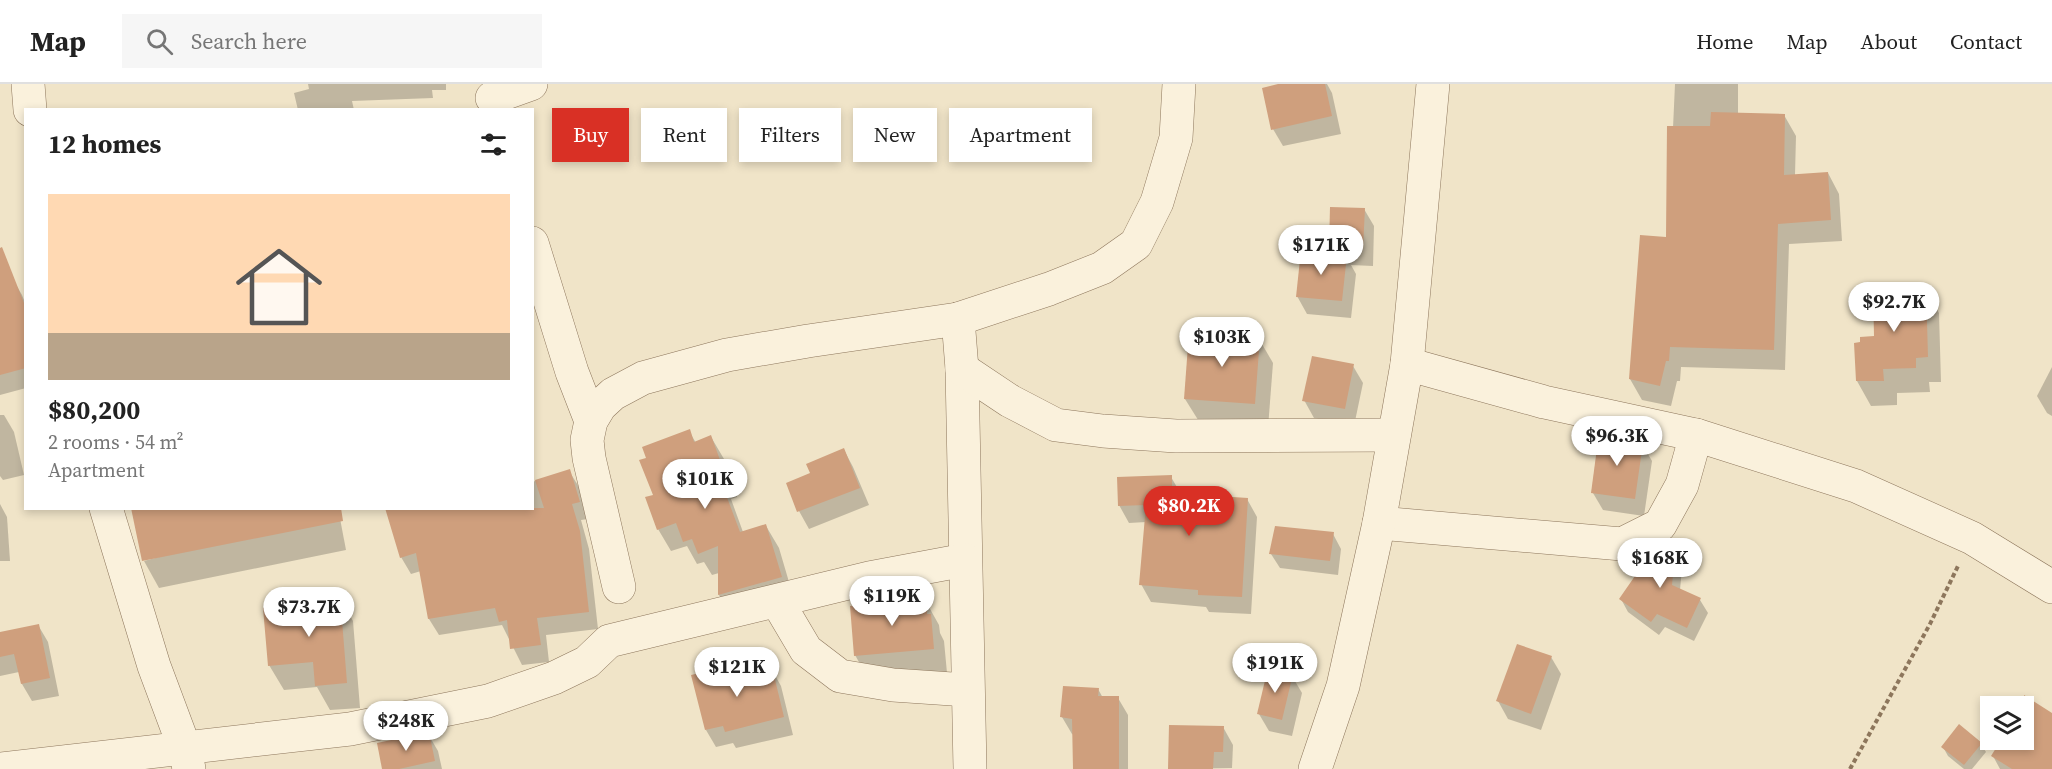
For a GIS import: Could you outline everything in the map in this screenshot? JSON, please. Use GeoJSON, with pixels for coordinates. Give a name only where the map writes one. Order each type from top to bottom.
{"type":"FeatureCollection","features":[{"type":"Feature","properties":{"kind":"street"},"geometry":{"type":"LineString","coordinates":[[28,84],[30,108]]}},
{"type":"Feature","properties":{"kind":"street"},"geometry":{"type":"LineString","coordinates":[[492,97],[531,84]]}},
{"type":"Feature","properties":{"kind":"street"},"geometry":{"type":"LineString","coordinates":[[619,587],[589,458],[587,440],[591,422],[600,406],[613,394],[643,378],[728,355],[958,319],[1049,289],[1102,268],[1136,244],[1157,202],[1176,138],[1179,84]]}},
{"type":"Feature","properties":{"kind":"street"},"geometry":{"type":"LineString","coordinates":[[1315,769],[1343,686],[1379,523],[1407,364],[1433,84]]}},
{"type":"Feature","properties":{"kind":"street"},"geometry":{"type":"LineString","coordinates":[[534,249],[572,372],[591,422]]}},
{"type":"Feature","properties":{"kind":"street"},"geometry":{"type":"LineString","coordinates":[[958,319],[962,369],[970,769]]}},
{"type":"Feature","properties":{"kind":"street"},"geometry":{"type":"LineString","coordinates":[[1407,364],[1544,402],[1696,435],[1856,486],[1972,538],[2052,587]]}},
{"type":"Feature","properties":{"kind":"street"},"geometry":{"type":"LineString","coordinates":[[962,369],[1010,401],[1056,425],[1176,436],[1394,435]]}},
{"type":"Feature","properties":{"kind":"street"},"geometry":{"type":"LineString","coordinates":[[1379,523],[1622,544],[1660,525],[1682,485],[1696,435]]}},
{"type":"Feature","properties":{"kind":"street"},"geometry":{"type":"LineString","coordinates":[[107,510],[154,666],[187,759]]}},
{"type":"Feature","properties":{"kind":"street"},"geometry":{"type":"LineString","coordinates":[[0,769],[187,759],[488,701],[554,678],[587,662],[609,641],[869,578],[965,560]]}},
{"type":"Feature","properties":{"kind":"street"},"geometry":{"type":"LineString","coordinates":[[777,601],[806,650],[840,676],[893,685],[967,690]]}},
{"type":"Feature","properties":{"kind":"path"},"geometry":{"type":"LineString","coordinates":[[1850,769],[1930,624],[1972,538]]}},
{"type":"Feature","properties":{"kind":"building"},"geometry":{"type":"Polygon","coordinates":[[[1278,84],[1325,84],[1332,116],[1271,130],[1262,88],[1278,84]]]}},
{"type":"Feature","properties":{"kind":"building"},"geometry":{"type":"Polygon","coordinates":[[[1711,112],[1785,114],[1784,175],[1828,172],[1831,220],[1778,224],[1774,350],[1670,347],[1669,361],[1666,361],[1660,386],[1629,379],[1640,235],[1666,237],[1667,126],[1710,126],[1711,112]]]}},
{"type":"Feature","properties":{"kind":"building"},"geometry":{"type":"Polygon","coordinates":[[[1330,207],[1365,208],[1363,249],[1329,248],[1330,207]]]}},
{"type":"Feature","properties":{"kind":"building"},"geometry":{"type":"Polygon","coordinates":[[[2,247],[24,303],[24,369],[0,375],[0,248],[2,247]]]}},
{"type":"Feature","properties":{"kind":"building"},"geometry":{"type":"Polygon","coordinates":[[[1301,250],[1347,255],[1342,301],[1296,297],[1301,250]]]}},
{"type":"Feature","properties":{"kind":"building"},"geometry":{"type":"Polygon","coordinates":[[[1926,287],[1928,357],[1916,358],[1916,368],[1883,369],[1884,381],[1856,381],[1854,343],[1860,342],[1860,337],[1874,336],[1873,288],[1926,287]]]}},
{"type":"Feature","properties":{"kind":"building"},"geometry":{"type":"Polygon","coordinates":[[[1189,332],[1260,337],[1255,404],[1184,399],[1189,332]]]}},
{"type":"Feature","properties":{"kind":"building"},"geometry":{"type":"Polygon","coordinates":[[[1312,356],[1354,364],[1345,409],[1302,401],[1312,356]]]}},
{"type":"Feature","properties":{"kind":"building"},"geometry":{"type":"Polygon","coordinates":[[[690,429],[694,442],[711,435],[725,474],[719,476],[740,532],[766,524],[782,577],[718,595],[718,546],[698,554],[692,539],[683,542],[676,523],[657,530],[645,497],[653,495],[639,460],[646,458],[642,447],[690,429]]]}},
{"type":"Feature","properties":{"kind":"building"},"geometry":{"type":"Polygon","coordinates":[[[1599,433],[1643,443],[1635,499],[1591,493],[1599,433]]]}},
{"type":"Feature","properties":{"kind":"building"},"geometry":{"type":"Polygon","coordinates":[[[844,448],[860,488],[797,512],[786,483],[810,473],[806,464],[844,448]]]}},
{"type":"Feature","properties":{"kind":"building"},"geometry":{"type":"Polygon","coordinates":[[[570,469],[580,502],[572,504],[580,531],[589,612],[537,618],[541,645],[510,649],[507,620],[499,622],[495,608],[428,619],[416,553],[400,558],[386,510],[534,510],[534,508],[544,508],[535,480],[570,469]]]}},
{"type":"Feature","properties":{"kind":"building"},"geometry":{"type":"Polygon","coordinates":[[[1172,475],[1172,493],[1248,498],[1242,597],[1198,595],[1198,590],[1139,585],[1146,505],[1118,506],[1117,477],[1172,475]]]}},
{"type":"Feature","properties":{"kind":"building"},"geometry":{"type":"Polygon","coordinates":[[[131,510],[341,510],[343,521],[142,561],[131,510]]]}},
{"type":"Feature","properties":{"kind":"building"},"geometry":{"type":"Polygon","coordinates":[[[1275,526],[1334,532],[1330,561],[1269,554],[1275,526]]]}},
{"type":"Feature","properties":{"kind":"building"},"geometry":{"type":"Polygon","coordinates":[[[1668,542],[1676,542],[1672,585],[1701,598],[1687,628],[1657,614],[1651,622],[1619,599],[1644,563],[1646,553],[1668,542]]]}},
{"type":"Feature","properties":{"kind":"building"},"geometry":{"type":"Polygon","coordinates":[[[340,595],[347,683],[315,686],[313,662],[268,666],[263,608],[306,604],[305,597],[340,595]]]}},
{"type":"Feature","properties":{"kind":"building"},"geometry":{"type":"Polygon","coordinates":[[[926,598],[927,614],[931,614],[934,649],[854,656],[850,606],[926,598]]]}},
{"type":"Feature","properties":{"kind":"building"},"geometry":{"type":"Polygon","coordinates":[[[39,624],[50,678],[21,684],[14,654],[0,657],[0,632],[39,624]]]}},
{"type":"Feature","properties":{"kind":"building"},"geometry":{"type":"Polygon","coordinates":[[[1517,644],[1552,656],[1531,714],[1496,701],[1517,644]]]}},
{"type":"Feature","properties":{"kind":"building"},"geometry":{"type":"Polygon","coordinates":[[[731,666],[734,676],[772,667],[784,717],[725,732],[723,726],[705,730],[691,675],[731,666]]]}},
{"type":"Feature","properties":{"kind":"building"},"geometry":{"type":"Polygon","coordinates":[[[1268,668],[1293,674],[1282,720],[1257,714],[1268,668]]]}},
{"type":"Feature","properties":{"kind":"building"},"geometry":{"type":"Polygon","coordinates":[[[1063,686],[1099,688],[1098,696],[1119,696],[1119,769],[1073,769],[1072,719],[1060,717],[1063,686]]]}},
{"type":"Feature","properties":{"kind":"building"},"geometry":{"type":"Polygon","coordinates":[[[2034,701],[2052,713],[2052,769],[2012,769],[1991,756],[1995,750],[2034,750],[2034,701]]]}},
{"type":"Feature","properties":{"kind":"building"},"geometry":{"type":"Polygon","coordinates":[[[1959,724],[1980,741],[1980,745],[1964,765],[1941,747],[1959,724]]]}},
{"type":"Feature","properties":{"kind":"building"},"geometry":{"type":"Polygon","coordinates":[[[1169,725],[1224,726],[1223,752],[1214,752],[1213,769],[1168,769],[1169,725]]]}},
{"type":"Feature","properties":{"kind":"building"},"geometry":{"type":"Polygon","coordinates":[[[429,732],[435,761],[399,769],[382,769],[377,743],[429,732]]]}}]}
